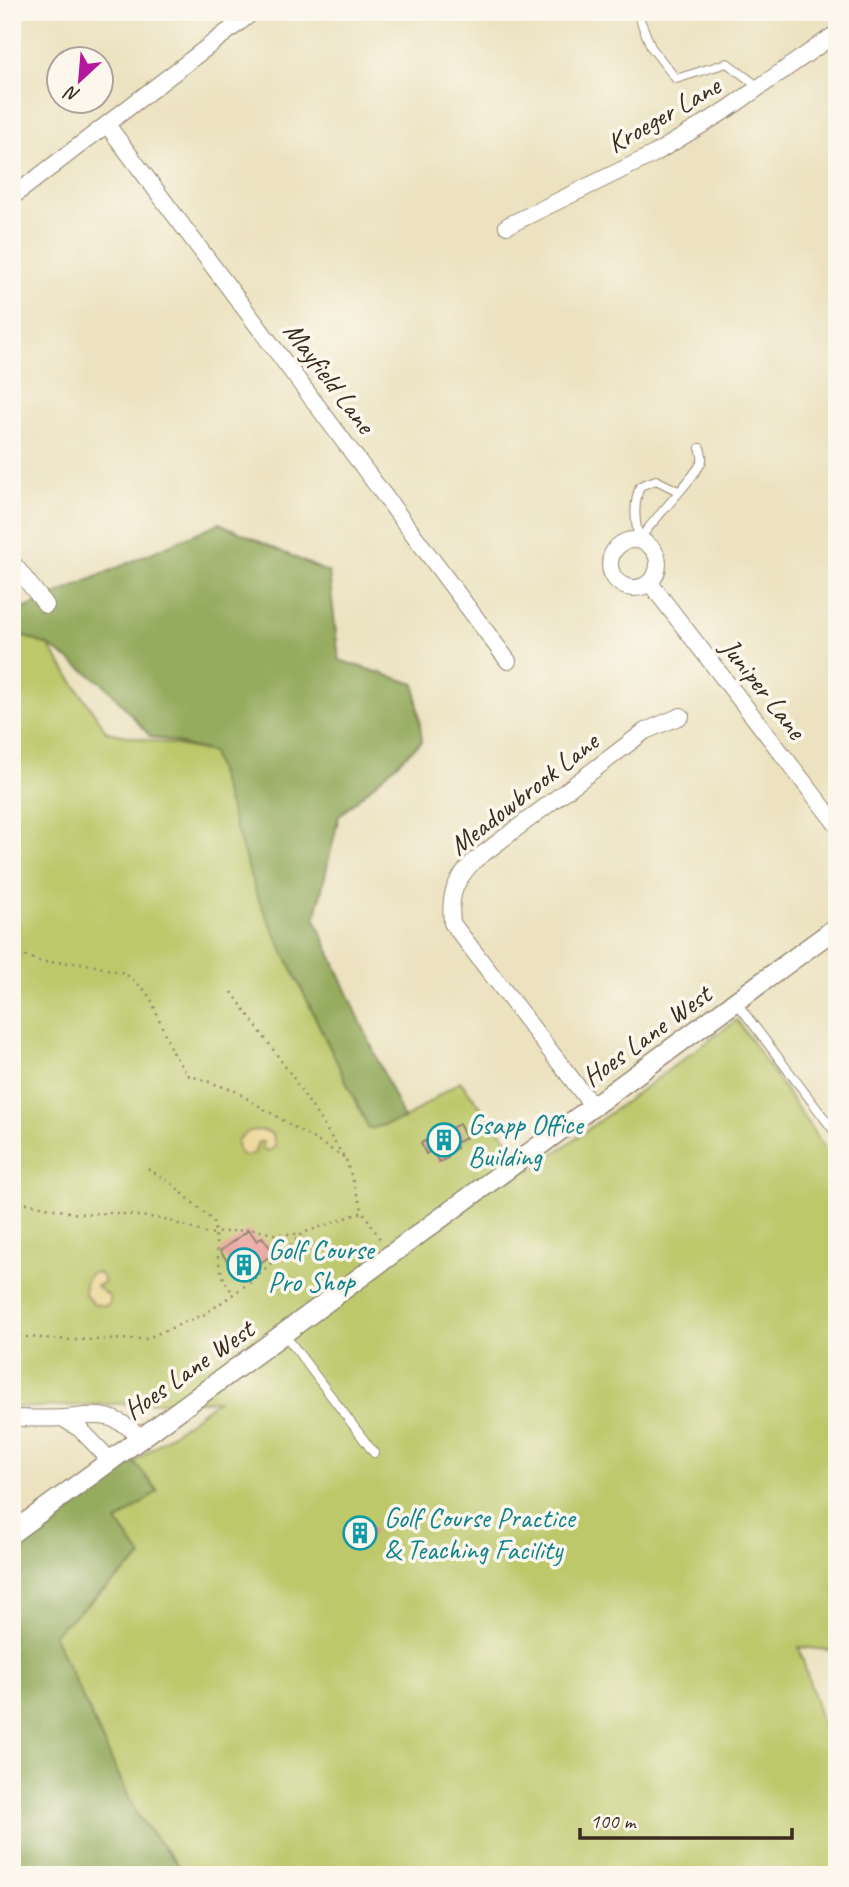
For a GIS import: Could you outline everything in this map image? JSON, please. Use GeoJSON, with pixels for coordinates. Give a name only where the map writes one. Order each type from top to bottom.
{"type":"FeatureCollection","features":[{"type":"Feature","properties":{"kind":"street"},"geometry":{"type":"LineString","coordinates":[[15,188],[108,126],[253,12]]}},
{"type":"Feature","properties":{"kind":"street","name":"Kroeger Lane"},"geometry":{"type":"LineString","coordinates":[[507,226],[654,154],[837,33]]}},
{"type":"Feature","properties":{"kind":"street","name":"Mayfield Lane"},"geometry":{"type":"LineString","coordinates":[[108,126],[508,661]]}},
{"type":"Feature","properties":{"kind":"street"},"geometry":{"type":"LineString","coordinates":[[627,540],[639,540],[650,546],[656,555],[657,572],[649,582],[628,588],[619,583],[610,570],[612,553],[618,545],[627,540]]}},
{"type":"Feature","properties":{"kind":"street"},"geometry":{"type":"LineString","coordinates":[[12,562],[46,605]]}},
{"type":"Feature","properties":{"kind":"street","name":"Juniper Lane"},"geometry":{"type":"LineString","coordinates":[[649,582],[837,825]]}},
{"type":"Feature","properties":{"kind":"street","name":"Meadowbrook Lane"},"geometry":{"type":"LineString","coordinates":[[594,1108],[452,923],[450,902],[456,878],[475,860],[645,731],[681,716]]}},
{"type":"Feature","properties":{"kind":"street","name":"Hoes Lane West"},"geometry":{"type":"LineString","coordinates":[[12,1533],[837,927]]}},
{"type":"Feature","properties":{"kind":"street"},"geometry":{"type":"LineString","coordinates":[[12,1418],[62,1418],[99,1413],[124,1423],[141,1437]]}},
{"type":"Feature","properties":{"kind":"street"},"geometry":{"type":"LineString","coordinates":[[62,1418],[80,1429],[110,1460]]}},
{"type":"Feature","properties":{"kind":"lane"},"geometry":{"type":"LineString","coordinates":[[637,12],[651,47],[676,79],[727,63],[758,87]]}},
{"type":"Feature","properties":{"kind":"lane"},"geometry":{"type":"LineString","coordinates":[[639,540],[678,491],[697,472],[702,460],[700,448]]}},
{"type":"Feature","properties":{"kind":"lane"},"geometry":{"type":"LineString","coordinates":[[639,540],[635,518],[640,486],[656,480],[678,491]]}},
{"type":"Feature","properties":{"kind":"lane"},"geometry":{"type":"LineString","coordinates":[[737,1003],[837,1135]]}},
{"type":"Feature","properties":{"kind":"lane"},"geometry":{"type":"LineString","coordinates":[[285,1335],[374,1453]]}},
{"type":"Feature","properties":{"kind":"path"},"geometry":{"type":"LineString","coordinates":[[12,848],[12,859]]}},
{"type":"Feature","properties":{"kind":"path"},"geometry":{"type":"LineString","coordinates":[[12,945],[25,956]]}},
{"type":"Feature","properties":{"kind":"path"},"geometry":{"type":"LineString","coordinates":[[12,951],[41,962],[82,963],[124,972],[142,986],[152,999],[172,1052],[188,1075],[233,1090],[345,1158]]}},
{"type":"Feature","properties":{"kind":"path"},"geometry":{"type":"LineString","coordinates":[[232,992],[345,1158],[363,1212],[391,1257]]}},
{"type":"Feature","properties":{"kind":"path"},"geometry":{"type":"LineString","coordinates":[[148,1169],[207,1213],[216,1235],[217,1259],[222,1277],[234,1294]]}},
{"type":"Feature","properties":{"kind":"path"},"geometry":{"type":"LineString","coordinates":[[26,1203],[78,1214],[137,1215],[216,1235],[251,1229],[274,1234],[303,1233],[363,1212]]}},
{"type":"Feature","properties":{"kind":"path"},"geometry":{"type":"LineString","coordinates":[[12,1336],[135,1341],[194,1320],[234,1294],[303,1233]]}},
{"type":"Feature","properties":{"kind":"green space"},"geometry":{"type":"Polygon","coordinates":[[[219,523],[329,573],[339,660],[415,684],[422,741],[339,816],[315,919],[404,1119],[369,1129],[257,896],[212,752],[150,736],[105,685],[48,645],[12,632],[12,614],[219,523]]]}},
{"type":"Feature","properties":{"kind":"green space"},"geometry":{"type":"Polygon","coordinates":[[[12,632],[48,645],[107,732],[212,752],[257,896],[369,1129],[404,1119],[460,1081],[532,1170],[737,1020],[837,1166],[837,1651],[799,1647],[837,1775],[837,1875],[186,1875],[137,1815],[53,1634],[142,1557],[117,1522],[158,1491],[134,1462],[218,1400],[12,1408],[12,632]]]}},
{"type":"Feature","properties":{"kind":"green space"},"geometry":{"type":"Polygon","coordinates":[[[134,1462],[158,1491],[117,1522],[142,1557],[53,1634],[137,1815],[186,1875],[12,1875],[12,1555],[134,1462]]]}},
{"type":"Feature","properties":{"kind":"sand"},"geometry":{"type":"Polygon","coordinates":[[[262,1130],[273,1134],[275,1147],[268,1151],[262,1148],[263,1142],[258,1142],[254,1154],[243,1156],[238,1150],[237,1140],[250,1131],[262,1130]]]}},
{"type":"Feature","properties":{"kind":"sand"},"geometry":{"type":"Polygon","coordinates":[[[91,1273],[99,1273],[103,1278],[103,1283],[96,1286],[110,1297],[107,1306],[93,1304],[84,1293],[86,1280],[91,1273]]]}},
{"type":"Feature","properties":{"kind":"building","name":"Gsapp Office Building"},"geometry":{"type":"Polygon","coordinates":[[[459,1124],[466,1138],[455,1143],[457,1148],[446,1154],[448,1158],[439,1162],[432,1150],[426,1154],[421,1143],[459,1124]]]}},
{"type":"Feature","properties":{"kind":"building","name":"Golf Course Pro Shop"},"geometry":{"type":"Polygon","coordinates":[[[249,1230],[257,1241],[262,1237],[274,1253],[240,1278],[220,1251],[249,1230]]]}},
{"type":"Feature","properties":{"kind":"building","name":"Golf Course Practice & Teaching Facility"},"geometry":{"type":"Polygon","coordinates":[[[364,1520],[376,1532],[354,1548],[344,1534],[364,1520]]]}},
{"type":"Feature","properties":{"kind":"place","name":"Gsapp Office Building"},"geometry":{"type":"Point","coordinates":[444,1140]}},
{"type":"Feature","properties":{"kind":"place","name":"Golf Course Pro Shop"},"geometry":{"type":"Point","coordinates":[244,1265]}},
{"type":"Feature","properties":{"kind":"place","name":"Golf Course Practice & Teaching Facility"},"geometry":{"type":"Point","coordinates":[360,1533]}}]}
